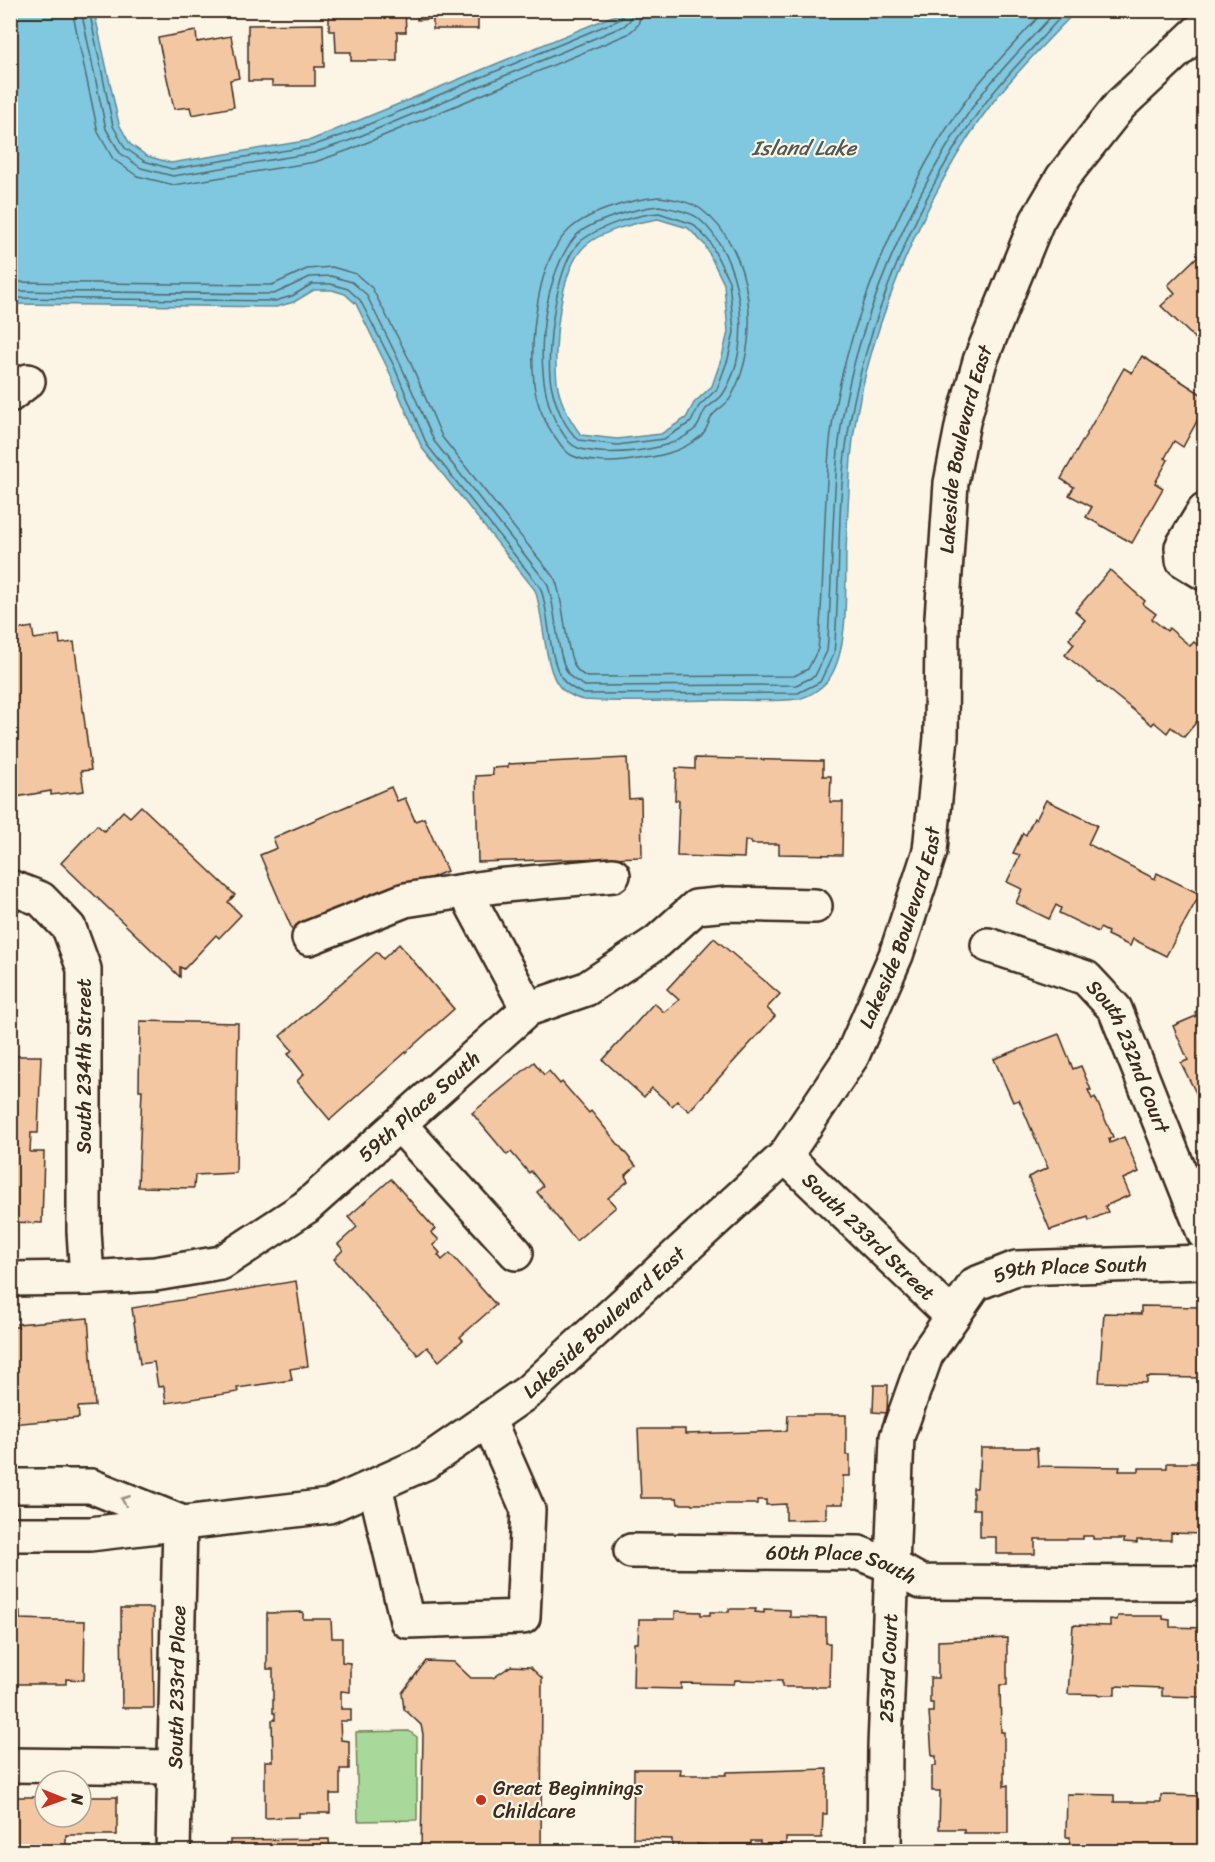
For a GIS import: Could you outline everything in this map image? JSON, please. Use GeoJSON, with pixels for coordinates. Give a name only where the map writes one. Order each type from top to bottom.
{"type":"FeatureCollection","features":[{"type":"Feature","properties":{"kind":"street","name":"Lakeside Boulevard East"},"geometry":{"type":"LineString","coordinates":[[10,1534],[90,1534],[329,1506],[425,1464],[538,1383],[784,1156],[852,1056],[896,955],[930,851],[941,737],[942,618],[951,483],[963,422],[980,361],[1036,221],[1064,177],[1120,105],[1204,26]]}},
{"type":"Feature","properties":{"kind":"street"},"geometry":{"type":"LineString","coordinates":[[1204,511],[1182,547],[1183,560],[1204,573]]}},
{"type":"Feature","properties":{"kind":"street"},"geometry":{"type":"LineString","coordinates":[[309,938],[405,900],[496,886],[613,875]]}},
{"type":"Feature","properties":{"kind":"street","name":"South 234th Street"},"geometry":{"type":"LineString","coordinates":[[10,887],[40,899],[69,928],[84,969],[84,1231],[87,1278]]}},
{"type":"Feature","properties":{"kind":"street"},"geometry":{"type":"LineString","coordinates":[[465,891],[528,1009]]}},
{"type":"Feature","properties":{"kind":"street","name":"59th Place South"},"geometry":{"type":"LineString","coordinates":[[10,1280],[155,1274],[221,1263],[306,1207],[528,1009],[586,989],[657,942],[696,907],[728,904],[815,906]]}},
{"type":"Feature","properties":{"kind":"street","name":"South 232nd Court"},"geometry":{"type":"LineString","coordinates":[[988,945],[1086,978],[1115,1009],[1204,1233]]}},
{"type":"Feature","properties":{"kind":"street"},"geometry":{"type":"LineString","coordinates":[[399,1124],[516,1253]]}},
{"type":"Feature","properties":{"kind":"street","name":"South 233rd Street"},"geometry":{"type":"LineString","coordinates":[[784,1156],[952,1316]]}},
{"type":"Feature","properties":{"kind":"street","name":"59th Place South"},"geometry":{"type":"LineString","coordinates":[[952,1316],[975,1284],[1016,1268],[1204,1262]]}},
{"type":"Feature","properties":{"kind":"street","name":"253rd Court"},"geometry":{"type":"LineString","coordinates":[[884,1851],[885,1747],[897,1437],[926,1355],[952,1316]]}},
{"type":"Feature","properties":{"kind":"street"},"geometry":{"type":"LineString","coordinates":[[375,1486],[407,1621],[523,1617],[528,1509],[488,1419]]}},
{"type":"Feature","properties":{"kind":"street","name":"Lakeside Boulevard East"},"geometry":{"type":"LineString","coordinates":[[10,1486],[91,1486],[180,1522]]}},
{"type":"Feature","properties":{"kind":"street","name":"South 233rd Place"},"geometry":{"type":"LineString","coordinates":[[173,1851],[180,1522]]}},
{"type":"Feature","properties":{"kind":"street","name":"60th Place South"},"geometry":{"type":"LineString","coordinates":[[631,1551],[859,1553],[892,1566],[921,1582],[1192,1583]]}},
{"type":"Feature","properties":{"kind":"street"},"geometry":{"type":"LineString","coordinates":[[10,1766],[175,1767]]}},
{"type":"Feature","properties":{"kind":"green space"},"geometry":{"type":"Polygon","coordinates":[[[409,1731],[417,1737],[417,1820],[358,1821],[356,1732],[409,1731]]]}},
{"type":"Feature","properties":{"kind":"water","name":"Island Lake"},"geometry":{"type":"Polygon","coordinates":[[[11,10],[94,11],[119,124],[130,144],[147,156],[171,163],[311,140],[625,11],[1076,11],[1013,78],[968,138],[943,179],[900,271],[867,368],[857,414],[851,458],[846,541],[845,615],[841,647],[832,674],[826,683],[802,698],[770,701],[601,701],[581,699],[562,689],[555,679],[547,655],[535,590],[422,448],[388,369],[356,304],[345,294],[332,290],[314,290],[294,302],[276,307],[11,304],[11,10]],[[658,219],[630,225],[610,231],[593,240],[577,256],[564,289],[560,309],[556,367],[558,389],[563,403],[581,435],[617,439],[661,434],[686,418],[694,403],[712,386],[728,332],[724,284],[705,245],[688,228],[658,219]]]}},
{"type":"Feature","properties":{"kind":"building"},"geometry":{"type":"Polygon","coordinates":[[[329,10],[405,10],[406,32],[397,32],[397,61],[351,61],[351,52],[336,52],[335,31],[329,31],[329,10]]]}},
{"type":"Feature","properties":{"kind":"building"},"geometry":{"type":"Polygon","coordinates":[[[418,10],[478,10],[478,29],[433,29],[433,19],[417,20],[418,10]]]}},
{"type":"Feature","properties":{"kind":"building"},"geometry":{"type":"Polygon","coordinates":[[[323,24],[324,67],[315,67],[315,86],[272,86],[272,81],[248,81],[248,25],[323,24]]]}},
{"type":"Feature","properties":{"kind":"building"},"geometry":{"type":"Polygon","coordinates":[[[196,31],[197,42],[231,36],[239,78],[230,80],[234,107],[192,115],[190,107],[174,109],[158,38],[196,31]]]}},
{"type":"Feature","properties":{"kind":"building"},"geometry":{"type":"Polygon","coordinates":[[[1204,250],[1204,347],[1161,306],[1175,293],[1168,285],[1204,250]]]}},
{"type":"Feature","properties":{"kind":"building"},"geometry":{"type":"Polygon","coordinates":[[[1142,356],[1204,396],[1204,408],[1183,447],[1174,441],[1165,458],[1168,460],[1155,483],[1163,488],[1132,543],[1086,517],[1092,507],[1069,495],[1074,487],[1061,479],[1124,368],[1132,373],[1142,356]]]}},
{"type":"Feature","properties":{"kind":"building"},"geometry":{"type":"Polygon","coordinates":[[[1110,570],[1145,601],[1143,604],[1156,614],[1152,619],[1167,631],[1169,628],[1190,646],[1194,642],[1204,651],[1204,713],[1184,737],[1171,727],[1167,733],[1154,722],[1152,725],[1065,655],[1074,644],[1069,639],[1085,620],[1075,611],[1110,570]]]}},
{"type":"Feature","properties":{"kind":"building"},"geometry":{"type":"Polygon","coordinates":[[[32,627],[34,639],[59,635],[60,644],[74,642],[91,770],[81,771],[84,791],[51,795],[51,791],[10,798],[10,631],[32,627]]]}},
{"type":"Feature","properties":{"kind":"building"},"geometry":{"type":"Polygon","coordinates":[[[627,758],[629,799],[641,798],[642,857],[478,862],[476,776],[493,775],[492,768],[508,767],[508,764],[627,758]]]}},
{"type":"Feature","properties":{"kind":"building"},"geometry":{"type":"Polygon","coordinates":[[[695,758],[823,761],[823,776],[831,776],[830,802],[843,802],[842,855],[779,854],[779,844],[751,844],[751,841],[745,841],[744,858],[677,856],[679,800],[675,800],[676,768],[695,769],[695,758]]]}},
{"type":"Feature","properties":{"kind":"building"},"geometry":{"type":"Polygon","coordinates":[[[391,787],[397,801],[405,798],[415,821],[424,818],[447,871],[295,936],[260,855],[277,848],[273,838],[391,787]]]}},
{"type":"Feature","properties":{"kind":"building"},"geometry":{"type":"Polygon","coordinates":[[[1046,800],[1097,825],[1088,844],[1155,879],[1157,873],[1200,894],[1166,956],[1133,939],[1130,946],[1107,935],[1108,932],[1100,928],[1098,932],[1059,913],[1061,908],[1056,905],[1049,919],[1016,903],[1022,889],[1007,882],[1020,855],[1013,853],[1023,833],[1026,835],[1034,818],[1036,820],[1046,800]]]}},
{"type":"Feature","properties":{"kind":"building"},"geometry":{"type":"Polygon","coordinates":[[[141,806],[235,895],[228,902],[241,915],[219,938],[216,935],[184,969],[180,967],[180,977],[61,863],[97,825],[104,831],[123,811],[130,817],[141,806]]]}},
{"type":"Feature","properties":{"kind":"building"},"geometry":{"type":"Polygon","coordinates":[[[10,922],[16,922],[15,1010],[10,1010],[10,922]]]}},
{"type":"Feature","properties":{"kind":"building"},"geometry":{"type":"Polygon","coordinates":[[[714,938],[780,994],[767,1008],[775,1016],[689,1111],[677,1101],[672,1106],[652,1088],[644,1097],[603,1060],[654,1003],[664,1012],[679,1000],[667,989],[714,938]]]}},
{"type":"Feature","properties":{"kind":"building"},"geometry":{"type":"Polygon","coordinates":[[[399,944],[454,1009],[330,1120],[297,1081],[304,1074],[288,1054],[292,1050],[280,1036],[377,952],[383,959],[399,944]]]}},
{"type":"Feature","properties":{"kind":"building"},"geometry":{"type":"Polygon","coordinates":[[[1204,1008],[1204,1109],[1181,1063],[1188,1060],[1173,1026],[1196,1016],[1195,1012],[1204,1008]]]}},
{"type":"Feature","properties":{"kind":"building"},"geometry":{"type":"Polygon","coordinates":[[[140,1021],[238,1023],[236,1173],[195,1175],[194,1188],[138,1187],[142,1090],[139,1090],[140,1021]]]}},
{"type":"Feature","properties":{"kind":"building"},"geometry":{"type":"Polygon","coordinates":[[[1059,1034],[1073,1069],[1081,1066],[1091,1090],[1088,1090],[1092,1099],[1095,1097],[1113,1137],[1109,1139],[1110,1143],[1124,1137],[1139,1172],[1123,1179],[1130,1195],[1105,1206],[1108,1212],[1089,1221],[1088,1217],[1050,1230],[1028,1177],[1048,1168],[1019,1100],[1013,1102],[994,1059],[1059,1034]]]}},
{"type":"Feature","properties":{"kind":"building"},"geometry":{"type":"Polygon","coordinates":[[[10,1056],[41,1056],[38,1133],[31,1133],[30,1152],[44,1152],[42,1223],[10,1222],[10,1056]]]}},
{"type":"Feature","properties":{"kind":"building"},"geometry":{"type":"Polygon","coordinates":[[[534,1062],[544,1075],[549,1071],[560,1084],[562,1082],[589,1113],[591,1111],[636,1166],[625,1176],[628,1181],[608,1198],[616,1207],[576,1241],[537,1192],[543,1186],[531,1171],[529,1173],[511,1152],[507,1155],[472,1113],[534,1062]]]}},
{"type":"Feature","properties":{"kind":"building"},"geometry":{"type":"Polygon","coordinates":[[[391,1179],[435,1229],[431,1232],[439,1240],[433,1245],[440,1253],[438,1255],[442,1260],[450,1253],[496,1305],[460,1337],[463,1340],[439,1361],[427,1347],[418,1355],[334,1259],[343,1250],[338,1244],[357,1227],[348,1217],[391,1179]]]}},
{"type":"Feature","properties":{"kind":"building"},"geometry":{"type":"Polygon","coordinates":[[[296,1281],[308,1366],[290,1369],[292,1380],[237,1388],[238,1392],[166,1403],[164,1386],[158,1387],[154,1362],[140,1364],[132,1308],[296,1281]]]}},
{"type":"Feature","properties":{"kind":"building"},"geometry":{"type":"Polygon","coordinates":[[[1204,1303],[1204,1374],[1200,1374],[1200,1378],[1147,1377],[1147,1383],[1099,1382],[1104,1313],[1141,1314],[1141,1306],[1202,1307],[1204,1303]]]}},
{"type":"Feature","properties":{"kind":"building"},"geometry":{"type":"Polygon","coordinates":[[[88,1318],[95,1406],[78,1407],[79,1418],[10,1424],[10,1327],[18,1327],[17,1324],[88,1318]]]}},
{"type":"Feature","properties":{"kind":"building"},"geometry":{"type":"Polygon","coordinates":[[[874,1385],[888,1385],[887,1413],[873,1412],[874,1385]]]}},
{"type":"Feature","properties":{"kind":"building"},"geometry":{"type":"Polygon","coordinates":[[[788,1415],[846,1415],[846,1455],[850,1455],[850,1476],[843,1476],[843,1504],[826,1504],[826,1519],[786,1520],[786,1504],[766,1505],[766,1500],[757,1500],[757,1504],[678,1504],[677,1498],[641,1498],[638,1429],[685,1429],[685,1434],[787,1431],[788,1415]]]}},
{"type":"Feature","properties":{"kind":"building"},"geometry":{"type":"Polygon","coordinates":[[[981,1448],[1037,1448],[1038,1466],[1120,1467],[1119,1471],[1139,1471],[1139,1468],[1167,1468],[1167,1463],[1204,1463],[1204,1534],[1171,1533],[1171,1540],[1137,1540],[1137,1543],[1124,1542],[1124,1539],[1093,1539],[1093,1536],[1083,1536],[1083,1539],[1035,1539],[1035,1554],[996,1554],[996,1537],[980,1537],[980,1509],[973,1509],[973,1488],[977,1488],[981,1448]]]}},
{"type":"Feature","properties":{"kind":"building"},"geometry":{"type":"Polygon","coordinates":[[[121,1608],[153,1608],[154,1708],[122,1708],[121,1608]]]}},
{"type":"Feature","properties":{"kind":"building"},"geometry":{"type":"Polygon","coordinates":[[[729,1609],[756,1609],[755,1612],[764,1613],[764,1609],[790,1610],[790,1617],[826,1618],[826,1643],[830,1643],[829,1687],[782,1687],[782,1681],[735,1680],[734,1684],[681,1683],[681,1689],[633,1688],[634,1643],[638,1643],[639,1619],[675,1619],[675,1611],[701,1612],[701,1615],[710,1615],[710,1612],[729,1612],[729,1609]]]}},
{"type":"Feature","properties":{"kind":"building"},"geometry":{"type":"Polygon","coordinates":[[[10,1611],[20,1611],[20,1619],[85,1621],[84,1680],[66,1679],[66,1684],[12,1684],[10,1690],[10,1611]]]}},
{"type":"Feature","properties":{"kind":"building"},"geometry":{"type":"Polygon","coordinates":[[[303,1612],[303,1619],[331,1619],[332,1638],[342,1638],[342,1662],[350,1663],[350,1692],[341,1691],[341,1709],[351,1709],[351,1721],[340,1721],[341,1740],[349,1741],[349,1769],[340,1769],[340,1794],[330,1794],[330,1813],[299,1813],[299,1817],[265,1818],[265,1761],[273,1761],[272,1720],[275,1720],[273,1669],[267,1669],[267,1613],[303,1612]]]}},
{"type":"Feature","properties":{"kind":"building"},"geometry":{"type":"Polygon","coordinates":[[[1118,1616],[1163,1616],[1163,1619],[1170,1620],[1170,1627],[1204,1628],[1204,1697],[1162,1696],[1162,1688],[1115,1686],[1115,1695],[1068,1694],[1073,1625],[1110,1626],[1110,1619],[1117,1620],[1118,1616]]]}},
{"type":"Feature","properties":{"kind":"building"},"geometry":{"type":"Polygon","coordinates":[[[1007,1638],[1007,1685],[1000,1685],[1001,1732],[1004,1732],[1004,1786],[1008,1785],[1008,1833],[964,1833],[964,1829],[939,1829],[940,1791],[932,1791],[932,1766],[936,1766],[936,1756],[932,1756],[929,1712],[933,1712],[933,1703],[930,1703],[930,1678],[938,1678],[938,1641],[1007,1638]]]}},
{"type":"Feature","properties":{"kind":"building","name":"Great Beginnings Childcare"},"geometry":{"type":"Polygon","coordinates":[[[426,1661],[454,1662],[471,1678],[493,1678],[511,1666],[530,1667],[542,1678],[541,1852],[421,1852],[423,1734],[421,1725],[404,1709],[402,1693],[426,1661]]]}},
{"type":"Feature","properties":{"kind":"building"},"geometry":{"type":"Polygon","coordinates":[[[634,1769],[681,1769],[680,1775],[726,1775],[727,1772],[827,1769],[827,1814],[823,1814],[822,1838],[786,1838],[786,1844],[760,1844],[760,1841],[751,1841],[751,1844],[720,1844],[720,1847],[697,1844],[697,1847],[672,1847],[672,1839],[633,1838],[634,1769]]]}},
{"type":"Feature","properties":{"kind":"building"},"geometry":{"type":"Polygon","coordinates":[[[1067,1794],[1114,1795],[1114,1802],[1161,1802],[1161,1795],[1204,1796],[1204,1852],[1069,1852],[1070,1837],[1066,1837],[1067,1794]]]}},
{"type":"Feature","properties":{"kind":"building"},"geometry":{"type":"Polygon","coordinates":[[[13,1797],[33,1797],[33,1829],[93,1829],[93,1797],[117,1797],[117,1835],[66,1835],[66,1852],[10,1852],[13,1797]]]}},
{"type":"Feature","properties":{"kind":"building"},"geometry":{"type":"Polygon","coordinates":[[[329,1839],[330,1852],[230,1852],[230,1840],[329,1839]]]}},
{"type":"Feature","properties":{"kind":"place","name":"Great Beginnings Childcare"},"geometry":{"type":"Point","coordinates":[481,1800]}}]}
